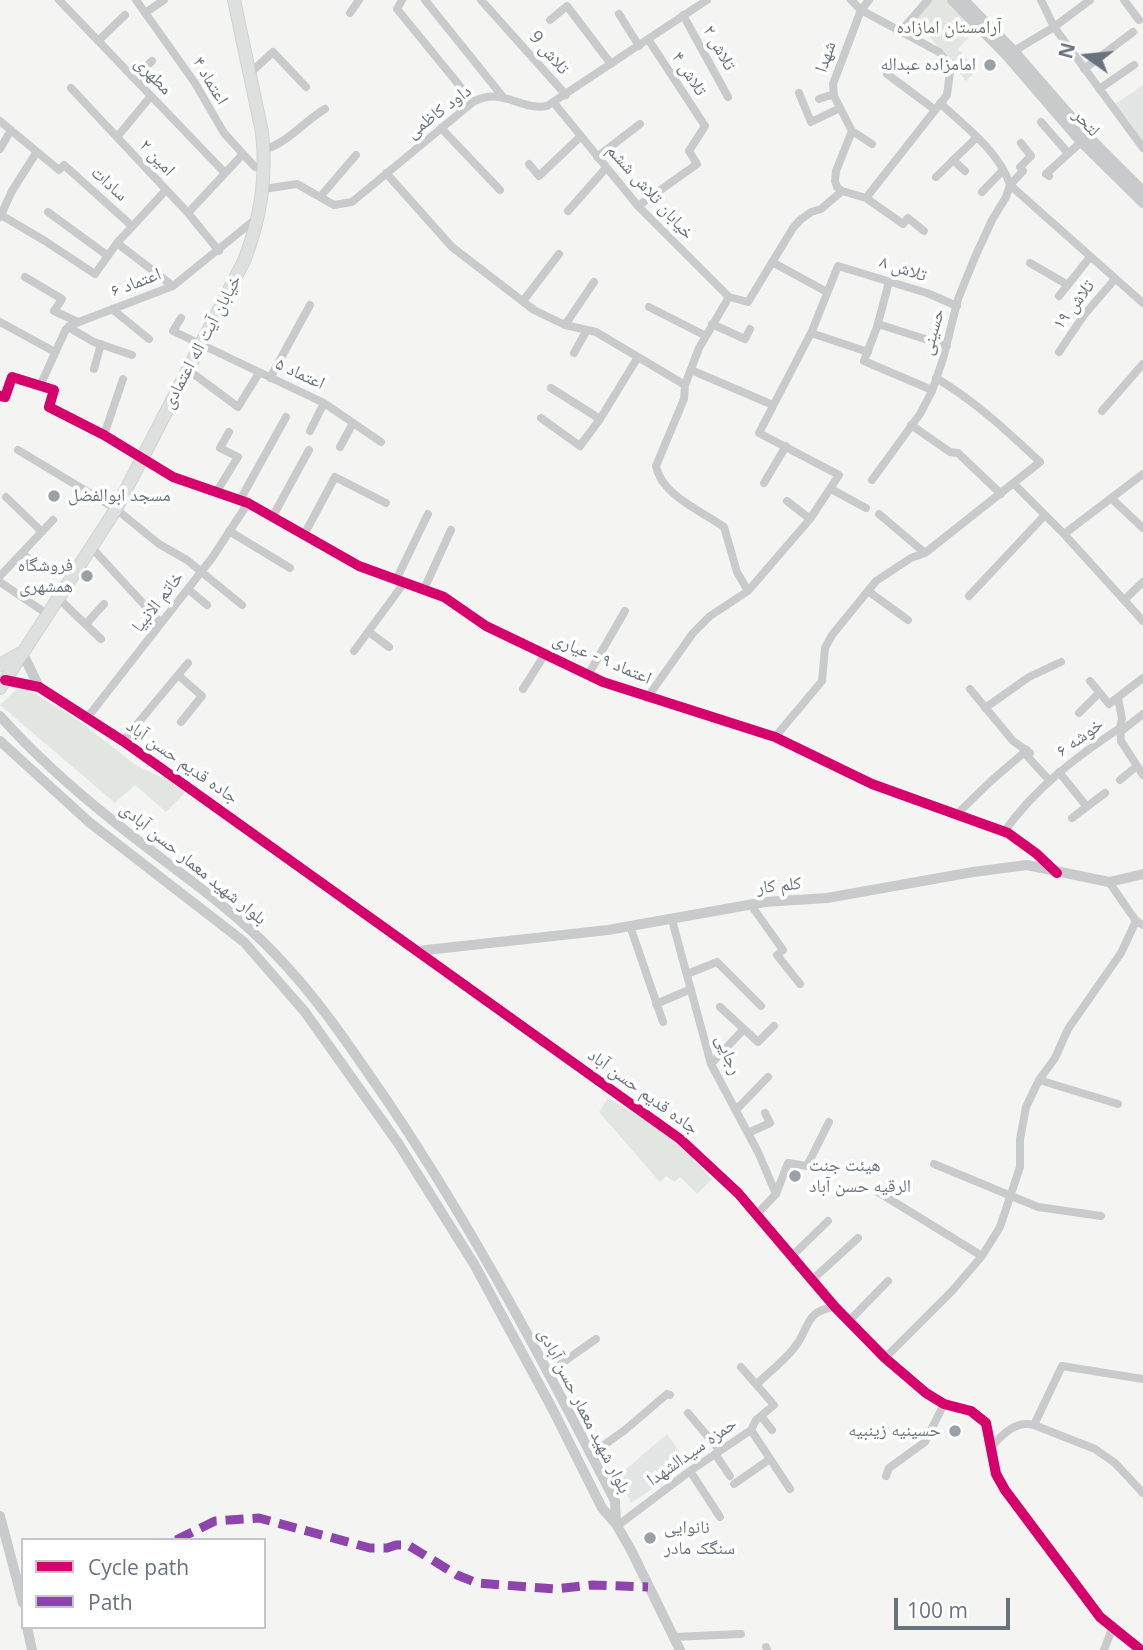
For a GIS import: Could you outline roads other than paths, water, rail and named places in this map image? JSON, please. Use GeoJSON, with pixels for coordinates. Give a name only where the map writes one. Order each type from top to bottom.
{"type":"FeatureCollection","features":[{"type":"Feature","properties":{"kind":"main road","name":"خیابان آیت اله اعتمادی"},"geometry":{"type":"LineString","coordinates":[[3,684],[116,509],[244,261],[260,216],[264,189],[264,150],[234,0]]}},
{"type":"Feature","properties":{"kind":"main road"},"geometry":{"type":"LineString","coordinates":[[0,665],[22,652]]}},
{"type":"Feature","properties":{"kind":"street","name":"مطهری"},"geometry":{"type":"LineString","coordinates":[[59,0],[225,173]]}},
{"type":"Feature","properties":{"kind":"street","name":"اعتماد ۴"},"geometry":{"type":"LineString","coordinates":[[136,0],[195,83],[214,113],[213,117],[217,123],[255,167],[265,169]]}},
{"type":"Feature","properties":{"kind":"street"},"geometry":{"type":"LineString","coordinates":[[145,13],[164,0]]}},
{"type":"Feature","properties":{"kind":"street"},"geometry":{"type":"LineString","coordinates":[[350,13],[359,0]]}},
{"type":"Feature","properties":{"kind":"street"},"geometry":{"type":"LineString","coordinates":[[402,0],[397,9],[473,102]]}},
{"type":"Feature","properties":{"kind":"street"},"geometry":{"type":"LineString","coordinates":[[425,0],[503,97]]}},
{"type":"Feature","properties":{"kind":"street","name":"تلاش 9"},"geometry":{"type":"LineString","coordinates":[[481,0],[566,95]]}},
{"type":"Feature","properties":{"kind":"street"},"geometry":{"type":"LineString","coordinates":[[851,0],[861,10],[939,52],[947,62],[950,72],[947,96],[866,198]]}},
{"type":"Feature","properties":{"kind":"street","name":"شهدا"},"geometry":{"type":"LineString","coordinates":[[852,131],[834,94],[836,72],[861,10],[869,0]]}},
{"type":"Feature","properties":{"kind":"street"},"geometry":{"type":"LineString","coordinates":[[900,32],[928,0]]}},
{"type":"Feature","properties":{"kind":"street","name":"لتحر"},"geometry":{"type":"LineString","coordinates":[[951,0],[1010,54]]}},
{"type":"Feature","properties":{"kind":"street","name":"لتحر"},"geometry":{"type":"LineString","coordinates":[[964,0],[1081,142],[1143,203]]}},
{"type":"Feature","properties":{"kind":"street"},"geometry":{"type":"LineString","coordinates":[[1041,0],[1054,27],[1143,149]]}},
{"type":"Feature","properties":{"kind":"street"},"geometry":{"type":"LineString","coordinates":[[1124,0],[1139,20]]}},
{"type":"Feature","properties":{"kind":"street"},"geometry":{"type":"LineString","coordinates":[[554,103],[702,1]]}},
{"type":"Feature","properties":{"kind":"street"},"geometry":{"type":"LineString","coordinates":[[1010,54],[1054,27],[1087,1]]}},
{"type":"Feature","properties":{"kind":"street"},"geometry":{"type":"LineString","coordinates":[[550,20],[567,6],[611,64]]}},
{"type":"Feature","properties":{"kind":"street"},"geometry":{"type":"LineString","coordinates":[[619,14],[639,46]]}},
{"type":"Feature","properties":{"kind":"street","name":"تلاش ۲"},"geometry":{"type":"LineString","coordinates":[[683,15],[729,97]]}},
{"type":"Feature","properties":{"kind":"street"},"geometry":{"type":"LineString","coordinates":[[98,41],[125,16]]}},
{"type":"Feature","properties":{"kind":"street"},"geometry":{"type":"LineString","coordinates":[[1084,69],[1133,32]]}},
{"type":"Feature","properties":{"kind":"street","name":"تلاش ۴"},"geometry":{"type":"LineString","coordinates":[[638,206],[697,164],[689,151],[705,126],[648,39]]}},
{"type":"Feature","properties":{"kind":"street"},"geometry":{"type":"LineString","coordinates":[[249,74],[273,52],[306,87]]}},
{"type":"Feature","properties":{"kind":"street"},"geometry":{"type":"LineString","coordinates":[[134,78],[152,61]]}},
{"type":"Feature","properties":{"kind":"street"},"geometry":{"type":"LineString","coordinates":[[1099,89],[1134,65]]}},
{"type":"Feature","properties":{"kind":"street"},"geometry":{"type":"LineString","coordinates":[[887,74],[937,106],[976,138],[994,155],[1010,185],[1143,303]]}},
{"type":"Feature","properties":{"kind":"street","name":"امین ۲"},"geometry":{"type":"LineString","coordinates":[[71,88],[188,213],[219,251]]}},
{"type":"Feature","properties":{"kind":"street"},"geometry":{"type":"LineString","coordinates":[[799,93],[811,122],[840,108]]}},
{"type":"Feature","properties":{"kind":"street"},"geometry":{"type":"LineString","coordinates":[[819,99],[834,94]]}},
{"type":"Feature","properties":{"kind":"street","name":"داود کاظمی"},"geometry":{"type":"LineString","coordinates":[[264,189],[297,184],[334,205],[352,201],[473,102],[487,95],[539,108],[554,103]]}},
{"type":"Feature","properties":{"kind":"street","name":"لتحر"},"geometry":{"type":"LineString","coordinates":[[1044,95],[1143,191]]}},
{"type":"Feature","properties":{"kind":"street"},"geometry":{"type":"LineString","coordinates":[[117,137],[151,96]]}},
{"type":"Feature","properties":{"kind":"street","name":"خیابان تلاش ششم"},"geometry":{"type":"LineString","coordinates":[[554,103],[638,206],[729,297]]}},
{"type":"Feature","properties":{"kind":"street"},"geometry":{"type":"LineString","coordinates":[[264,150],[289,139],[312,117],[325,109]]}},
{"type":"Feature","properties":{"kind":"street","name":"سادات"},"geometry":{"type":"LineString","coordinates":[[0,121],[59,170],[64,165],[132,226]]}},
{"type":"Feature","properties":{"kind":"street"},"geometry":{"type":"LineString","coordinates":[[1041,122],[1068,153]]}},
{"type":"Feature","properties":{"kind":"street"},"geometry":{"type":"LineString","coordinates":[[597,157],[640,124]]}},
{"type":"Feature","properties":{"kind":"street"},"geometry":{"type":"LineString","coordinates":[[441,128],[500,190]]}},
{"type":"Feature","properties":{"kind":"street"},"geometry":{"type":"LineString","coordinates":[[0,149],[11,131]]}},
{"type":"Feature","properties":{"kind":"street"},"geometry":{"type":"LineString","coordinates":[[872,144],[852,131],[835,176],[837,187],[866,198],[904,224],[908,218],[924,231]]}},
{"type":"Feature","properties":{"kind":"street"},"geometry":{"type":"LineString","coordinates":[[529,164],[539,176],[580,137]]}},
{"type":"Feature","properties":{"kind":"street"},"geometry":{"type":"LineString","coordinates":[[936,177],[976,138]]}},
{"type":"Feature","properties":{"kind":"street"},"geometry":{"type":"LineString","coordinates":[[1049,176],[1046,174],[1081,142]]}},
{"type":"Feature","properties":{"kind":"street","name":"حسینی"},"geometry":{"type":"LineString","coordinates":[[872,480],[932,390],[975,257],[1010,185],[1023,171],[1020,167],[1031,156],[1021,143]]}},
{"type":"Feature","properties":{"kind":"street"},"geometry":{"type":"LineString","coordinates":[[37,153],[12,191],[1,217],[45,240],[95,274],[117,243],[166,190]]}},
{"type":"Feature","properties":{"kind":"street"},"geometry":{"type":"LineString","coordinates":[[188,213],[243,154]]}},
{"type":"Feature","properties":{"kind":"street"},"geometry":{"type":"LineString","coordinates":[[320,197],[356,155]]}},
{"type":"Feature","properties":{"kind":"street"},"geometry":{"type":"LineString","coordinates":[[953,160],[965,170]]}},
{"type":"Feature","properties":{"kind":"street"},"geometry":{"type":"LineString","coordinates":[[568,211],[606,168]]}},
{"type":"Feature","properties":{"kind":"street"},"geometry":{"type":"LineString","coordinates":[[982,192],[1003,170]]}},
{"type":"Feature","properties":{"kind":"street"},"geometry":{"type":"LineString","coordinates":[[386,173],[452,247],[523,301],[565,326],[596,332],[685,384]]}},
{"type":"Feature","properties":{"kind":"street"},"geometry":{"type":"LineString","coordinates":[[748,591],[737,572],[724,527],[686,505],[661,479],[656,466],[684,399],[685,384],[691,370],[712,324],[729,297],[748,302],[793,228],[800,220],[821,209],[842,191]]}},
{"type":"Feature","properties":{"kind":"street"},"geometry":{"type":"LineString","coordinates":[[48,212],[108,256]]}},
{"type":"Feature","properties":{"kind":"street","name":"اعتماد ۶"},"geometry":{"type":"LineString","coordinates":[[68,327],[173,286],[260,216]]}},
{"type":"Feature","properties":{"kind":"street"},"geometry":{"type":"LineString","coordinates":[[117,243],[173,286]]}},
{"type":"Feature","properties":{"kind":"street"},"geometry":{"type":"LineString","coordinates":[[523,301],[559,254]]}},
{"type":"Feature","properties":{"kind":"street"},"geometry":{"type":"LineString","coordinates":[[1059,296],[1090,257]]}},
{"type":"Feature","properties":{"kind":"street"},"geometry":{"type":"LineString","coordinates":[[647,698],[693,633],[710,617],[748,591],[810,519],[839,475],[759,433],[811,333],[827,292],[772,262]]}},
{"type":"Feature","properties":{"kind":"street"},"geometry":{"type":"LineString","coordinates":[[1030,263],[1068,285]]}},
{"type":"Feature","properties":{"kind":"street","name":"تلاش ۸"},"geometry":{"type":"LineString","coordinates":[[827,292],[838,266],[957,306]]}},
{"type":"Feature","properties":{"kind":"street"},"geometry":{"type":"LineString","coordinates":[[25,277],[62,299],[54,311],[78,322]]}},
{"type":"Feature","properties":{"kind":"street","name":"تلاش ۱۹"},"geometry":{"type":"LineString","coordinates":[[1059,352],[1084,315],[1115,279]]}},
{"type":"Feature","properties":{"kind":"street"},"geometry":{"type":"LineString","coordinates":[[565,326],[594,282]]}},
{"type":"Feature","properties":{"kind":"street"},"geometry":{"type":"LineString","coordinates":[[889,282],[878,324],[864,361],[932,390]]}},
{"type":"Feature","properties":{"kind":"street"},"geometry":{"type":"LineString","coordinates":[[1136,297],[1143,290]]}},
{"type":"Feature","properties":{"kind":"street"},"geometry":{"type":"LineString","coordinates":[[270,378],[310,304]]}},
{"type":"Feature","properties":{"kind":"street"},"geometry":{"type":"LineString","coordinates":[[649,307],[706,336]]}},
{"type":"Feature","properties":{"kind":"street"},"geometry":{"type":"LineString","coordinates":[[112,309],[149,339]]}},
{"type":"Feature","properties":{"kind":"street","name":"اعتماد ۵"},"geometry":{"type":"LineString","coordinates":[[181,318],[173,331],[324,403],[381,442]]}},
{"type":"Feature","properties":{"kind":"street"},"geometry":{"type":"LineString","coordinates":[[0,322],[55,352]]}},
{"type":"Feature","properties":{"kind":"street"},"geometry":{"type":"LineString","coordinates":[[712,324],[745,340],[750,329]]}},
{"type":"Feature","properties":{"kind":"street"},"geometry":{"type":"LineString","coordinates":[[878,324],[947,346]]}},
{"type":"Feature","properties":{"kind":"street"},"geometry":{"type":"LineString","coordinates":[[0,396],[5,397],[12,377],[40,386],[68,327],[101,344],[132,355]]}},
{"type":"Feature","properties":{"kind":"street"},"geometry":{"type":"LineString","coordinates":[[575,353],[587,330]]}},
{"type":"Feature","properties":{"kind":"street"},"geometry":{"type":"LineString","coordinates":[[811,333],[868,352]]}},
{"type":"Feature","properties":{"kind":"street"},"geometry":{"type":"LineString","coordinates":[[94,369],[101,344]]}},
{"type":"Feature","properties":{"kind":"street"},"geometry":{"type":"LineString","coordinates":[[541,418],[578,447],[600,419],[638,357]]}},
{"type":"Feature","properties":{"kind":"street"},"geometry":{"type":"LineString","coordinates":[[1102,411],[1143,364]]}},
{"type":"Feature","properties":{"kind":"street"},"geometry":{"type":"LineString","coordinates":[[187,369],[238,407],[259,373]]}},
{"type":"Feature","properties":{"kind":"street"},"geometry":{"type":"LineString","coordinates":[[691,370],[772,405]]}},
{"type":"Feature","properties":{"kind":"street"},"geometry":{"type":"LineString","coordinates":[[775,737],[822,681],[827,642],[876,581],[911,558],[925,554],[1040,462],[997,421],[963,394],[936,378]]}},
{"type":"Feature","properties":{"kind":"street"},"geometry":{"type":"LineString","coordinates":[[104,435],[123,379]]}},
{"type":"Feature","properties":{"kind":"street","name":"اعتماد ۹ - عیاری"},"geometry":{"type":"LineString","coordinates":[[40,386],[54,390],[49,407],[104,435],[173,477],[244,501],[305,533],[352,563],[443,597],[486,626],[588,675],[647,698],[775,737],[872,784],[1004,832],[1037,854],[1057,873]]}},
{"type":"Feature","properties":{"kind":"street"},"geometry":{"type":"LineString","coordinates":[[551,388],[600,419]]}},
{"type":"Feature","properties":{"kind":"street"},"geometry":{"type":"LineString","coordinates":[[310,431],[324,403]]}},
{"type":"Feature","properties":{"kind":"street","name":"خاتم الانبیا"},"geometry":{"type":"LineString","coordinates":[[87,718],[201,572],[229,531],[286,417]]}},
{"type":"Feature","properties":{"kind":"street"},"geometry":{"type":"LineString","coordinates":[[340,447],[353,423]]}},
{"type":"Feature","properties":{"kind":"street"},"geometry":{"type":"LineString","coordinates":[[911,425],[950,452],[958,453],[1002,494]]}},
{"type":"Feature","properties":{"kind":"street"},"geometry":{"type":"LineString","coordinates":[[217,491],[238,457],[220,448],[229,432]]}},
{"type":"Feature","properties":{"kind":"street"},"geometry":{"type":"LineString","coordinates":[[764,483],[786,446]]}},
{"type":"Feature","properties":{"kind":"street"},"geometry":{"type":"LineString","coordinates":[[18,450],[116,509],[242,605]]}},
{"type":"Feature","properties":{"kind":"street"},"geometry":{"type":"LineString","coordinates":[[273,516],[309,450]]}},
{"type":"Feature","properties":{"kind":"street"},"geometry":{"type":"LineString","coordinates":[[1064,534],[1143,474]]}},
{"type":"Feature","properties":{"kind":"street"},"geometry":{"type":"LineString","coordinates":[[305,533],[335,477],[386,503]]}},
{"type":"Feature","properties":{"kind":"street"},"geometry":{"type":"LineString","coordinates":[[1014,484],[1064,534],[1143,621]]}},
{"type":"Feature","properties":{"kind":"street"},"geometry":{"type":"LineString","coordinates":[[831,489],[866,508]]}},
{"type":"Feature","properties":{"kind":"street"},"geometry":{"type":"LineString","coordinates":[[6,497],[42,532]]}},
{"type":"Feature","properties":{"kind":"street"},"geometry":{"type":"LineString","coordinates":[[1112,499],[1143,528]]}},
{"type":"Feature","properties":{"kind":"street"},"geometry":{"type":"LineString","coordinates":[[787,501],[810,519]]}},
{"type":"Feature","properties":{"kind":"street"},"geometry":{"type":"LineString","coordinates":[[879,513],[925,554]]}},
{"type":"Feature","properties":{"kind":"street"},"geometry":{"type":"LineString","coordinates":[[354,651],[400,582],[428,514]]}},
{"type":"Feature","properties":{"kind":"street"},"geometry":{"type":"LineString","coordinates":[[970,596],[1045,515]]}},
{"type":"Feature","properties":{"kind":"street"},"geometry":{"type":"LineString","coordinates":[[0,576],[53,520]]}},
{"type":"Feature","properties":{"kind":"street"},"geometry":{"type":"LineString","coordinates":[[424,589],[451,530]]}},
{"type":"Feature","properties":{"kind":"street"},"geometry":{"type":"LineString","coordinates":[[229,531],[290,568]]}},
{"type":"Feature","properties":{"kind":"street"},"geometry":{"type":"LineString","coordinates":[[92,548],[161,623]]}},
{"type":"Feature","properties":{"kind":"street"},"geometry":{"type":"LineString","coordinates":[[22,554],[40,569]]}},
{"type":"Feature","properties":{"kind":"street"},"geometry":{"type":"LineString","coordinates":[[0,582],[47,614]]}},
{"type":"Feature","properties":{"kind":"street"},"geometry":{"type":"LineString","coordinates":[[1124,600],[1143,582]]}},
{"type":"Feature","properties":{"kind":"street"},"geometry":{"type":"LineString","coordinates":[[188,589],[207,606]]}},
{"type":"Feature","properties":{"kind":"street"},"geometry":{"type":"LineString","coordinates":[[868,592],[908,620]]}},
{"type":"Feature","properties":{"kind":"street"},"geometry":{"type":"LineString","coordinates":[[58,598],[101,639]]}},
{"type":"Feature","properties":{"kind":"street"},"geometry":{"type":"LineString","coordinates":[[86,624],[104,604]]}},
{"type":"Feature","properties":{"kind":"street"},"geometry":{"type":"LineString","coordinates":[[588,675],[625,611]]}},
{"type":"Feature","properties":{"kind":"street"},"geometry":{"type":"LineString","coordinates":[[369,632],[389,647]]}},
{"type":"Feature","properties":{"kind":"street"},"geometry":{"type":"LineString","coordinates":[[22,652],[39,687]]}},
{"type":"Feature","properties":{"kind":"street"},"geometry":{"type":"LineString","coordinates":[[523,689],[545,654]]}},
{"type":"Feature","properties":{"kind":"street"},"geometry":{"type":"LineString","coordinates":[[985,708],[1029,677],[1061,662]]}},
{"type":"Feature","properties":{"kind":"street"},"geometry":{"type":"LineString","coordinates":[[123,741],[188,663]]}},
{"type":"Feature","properties":{"kind":"street"},"geometry":{"type":"LineString","coordinates":[[178,675],[202,696],[181,722]]}},
{"type":"Feature","properties":{"kind":"street"},"geometry":{"type":"LineString","coordinates":[[1090,681],[1109,704],[1143,678]]}},
{"type":"Feature","properties":{"kind":"street","name":"جاده قدیم حسن آباد"},"geometry":{"type":"LineString","coordinates":[[3,684],[39,687],[123,741],[680,1139],[738,1193],[848,1322],[885,1358],[926,1393],[944,1404],[971,1411],[986,1423],[996,1474],[1005,1490],[1089,1603],[1112,1629],[1141,1650]]}},
{"type":"Feature","properties":{"kind":"street"},"geometry":{"type":"LineString","coordinates":[[970,689],[1013,741],[1030,752],[1027,756],[1049,780]]}},
{"type":"Feature","properties":{"kind":"street"},"geometry":{"type":"LineString","coordinates":[[1079,713],[1100,693]]}},
{"type":"Feature","properties":{"kind":"street"},"geometry":{"type":"LineString","coordinates":[[1118,698],[1122,719],[1120,734],[1143,775]]}},
{"type":"Feature","properties":{"kind":"street","name":"خوشه ۶"},"geometry":{"type":"LineString","coordinates":[[1004,832],[1033,795],[1049,780],[1120,734],[1143,714]]}},
{"type":"Feature","properties":{"kind":"street","name":"بلوار شهید معمار حسن آبادی"},"geometry":{"type":"LineString","coordinates":[[0,716],[22,740],[112,821],[223,904],[279,957],[365,1068],[453,1203],[549,1372],[615,1501],[616,1525]]}},
{"type":"Feature","properties":{"kind":"street","name":"بلوار شهید معمار حسن آبادی"},"geometry":{"type":"LineString","coordinates":[[0,741],[89,822],[244,942],[305,1012],[398,1143],[474,1264],[552,1408],[602,1508],[616,1525]]}},
{"type":"Feature","properties":{"kind":"street"},"geometry":{"type":"LineString","coordinates":[[957,814],[991,780],[1027,750]]}},
{"type":"Feature","properties":{"kind":"street"},"geometry":{"type":"LineString","coordinates":[[1120,780],[1137,766]]}},
{"type":"Feature","properties":{"kind":"street"},"geometry":{"type":"LineString","coordinates":[[1059,772],[1087,807]]}},
{"type":"Feature","properties":{"kind":"street"},"geometry":{"type":"LineString","coordinates":[[1072,817],[1105,793]]}},
{"type":"Feature","properties":{"kind":"street","name":"کلم کار"},"geometry":{"type":"LineString","coordinates":[[417,951],[630,926],[751,905],[827,898],[1027,865],[1109,882],[1143,874]]}},
{"type":"Feature","properties":{"kind":"street"},"geometry":{"type":"LineString","coordinates":[[885,1358],[944,1300],[982,1256],[1000,1227],[1020,1167],[1022,1123],[1026,1107],[1039,1080],[1055,1058],[1068,1029],[1139,923],[1109,882]]}},
{"type":"Feature","properties":{"kind":"street"},"geometry":{"type":"LineString","coordinates":[[751,905],[783,950],[777,955],[800,984]]}},
{"type":"Feature","properties":{"kind":"street","name":"رجایی"},"geometry":{"type":"LineString","coordinates":[[671,919],[711,1064],[748,1133],[776,1194]]}},
{"type":"Feature","properties":{"kind":"street"},"geometry":{"type":"LineString","coordinates":[[630,926],[663,1023]]}},
{"type":"Feature","properties":{"kind":"street"},"geometry":{"type":"LineString","coordinates":[[687,974],[717,962],[761,1006]]}},
{"type":"Feature","properties":{"kind":"street"},"geometry":{"type":"LineString","coordinates":[[656,1004],[691,989]]}},
{"type":"Feature","properties":{"kind":"street"},"geometry":{"type":"LineString","coordinates":[[720,1007],[758,1042],[774,1026]]}},
{"type":"Feature","properties":{"kind":"street"},"geometry":{"type":"LineString","coordinates":[[711,1064],[744,1029]]}},
{"type":"Feature","properties":{"kind":"street"},"geometry":{"type":"LineString","coordinates":[[736,1110],[768,1077]]}},
{"type":"Feature","properties":{"kind":"street"},"geometry":{"type":"LineString","coordinates":[[1039,1080],[1118,1104]]}},
{"type":"Feature","properties":{"kind":"street"},"geometry":{"type":"LineString","coordinates":[[748,1133],[770,1123],[765,1112]]}},
{"type":"Feature","properties":{"kind":"street"},"geometry":{"type":"LineString","coordinates":[[757,1214],[776,1194],[788,1163],[807,1166],[830,1122]]}},
{"type":"Feature","properties":{"kind":"street"},"geometry":{"type":"LineString","coordinates":[[934,1164],[1038,1207],[1101,1216]]}},
{"type":"Feature","properties":{"kind":"street"},"geometry":{"type":"LineString","coordinates":[[878,1192],[982,1256]]}},
{"type":"Feature","properties":{"kind":"street"},"geometry":{"type":"LineString","coordinates":[[793,1255],[828,1221]]}},
{"type":"Feature","properties":{"kind":"street"},"geometry":{"type":"LineString","coordinates":[[812,1280],[858,1238]]}},
{"type":"Feature","properties":{"kind":"street"},"geometry":{"type":"LineString","coordinates":[[848,1322],[888,1281]]}},
{"type":"Feature","properties":{"kind":"street"},"geometry":{"type":"LineString","coordinates":[[821,1310],[825,1295],[822,1291]]}},
{"type":"Feature","properties":{"kind":"street"},"geometry":{"type":"LineString","coordinates":[[757,1384],[797,1344],[808,1320],[821,1310],[835,1307]]}},
{"type":"Feature","properties":{"kind":"street"},"geometry":{"type":"LineString","coordinates":[[549,1372],[596,1339]]}},
{"type":"Feature","properties":{"kind":"street"},"geometry":{"type":"LineString","coordinates":[[1034,1425],[1062,1366],[1143,1379]]}},
{"type":"Feature","properties":{"kind":"street"},"geometry":{"type":"LineString","coordinates":[[741,1367],[774,1405],[761,1416],[751,1430],[790,1489]]}},
{"type":"Feature","properties":{"kind":"street"},"geometry":{"type":"LineString","coordinates":[[591,1454],[625,1430],[667,1394],[670,1395]]}},
{"type":"Feature","properties":{"kind":"street"},"geometry":{"type":"LineString","coordinates":[[886,1476],[889,1468],[925,1442],[944,1404]]}},
{"type":"Feature","properties":{"kind":"street"},"geometry":{"type":"LineString","coordinates":[[688,1413],[717,1453],[732,1480],[770,1459]]}},
{"type":"Feature","properties":{"kind":"street"},"geometry":{"type":"LineString","coordinates":[[761,1416],[772,1430]]}},
{"type":"Feature","properties":{"kind":"street"},"geometry":{"type":"LineString","coordinates":[[992,1446],[1003,1434],[1017,1425],[1034,1425],[1095,1449],[1115,1463],[1143,1493]]}},
{"type":"Feature","properties":{"kind":"street","name":"حمزه سیدالشهدا"},"geometry":{"type":"LineString","coordinates":[[616,1525],[751,1430]]}},
{"type":"Feature","properties":{"kind":"street"},"geometry":{"type":"LineString","coordinates":[[690,1471],[720,1517]]}},
{"type":"Feature","properties":{"kind":"street"},"geometry":{"type":"LineString","coordinates":[[0,1516],[21,1595]]}},
{"type":"Feature","properties":{"kind":"street"},"geometry":{"type":"LineString","coordinates":[[616,1525],[680,1650]]}},
{"type":"Feature","properties":{"kind":"street"},"geometry":{"type":"LineString","coordinates":[[27,1629],[32,1650]]}},
{"type":"Feature","properties":{"kind":"street"},"geometry":{"type":"LineString","coordinates":[[1104,1650],[1112,1629]]}},
{"type":"Feature","properties":{"kind":"street"},"geometry":{"type":"LineString","coordinates":[[673,1637],[741,1634]]}},
{"type":"Feature","properties":{"kind":"place","name":"امامزاده عبداله"},"geometry":{"type":"Point","coordinates":[990,65]}},
{"type":"Feature","properties":{"kind":"place","name":"مسجد ابوالفضل"},"geometry":{"type":"Point","coordinates":[54,496]}},
{"type":"Feature","properties":{"kind":"place","name":"فروشگاه همشهری"},"geometry":{"type":"Point","coordinates":[87,576]}},
{"type":"Feature","properties":{"kind":"place","name":"هیئت جنت الرقیه حسن آباد"},"geometry":{"type":"Point","coordinates":[795,1176]}},
{"type":"Feature","properties":{"kind":"place","name":"حسینیه زینبیه"},"geometry":{"type":"Point","coordinates":[955,1431]}},
{"type":"Feature","properties":{"kind":"place","name":"نانوایی سنگک مادر"},"geometry":{"type":"Point","coordinates":[650,1538]}},
{"type":"Feature","properties":{"kind":"park label","name":"آرامستان امازاده"},"geometry":{"type":"Point","coordinates":[949,28]}}]}
